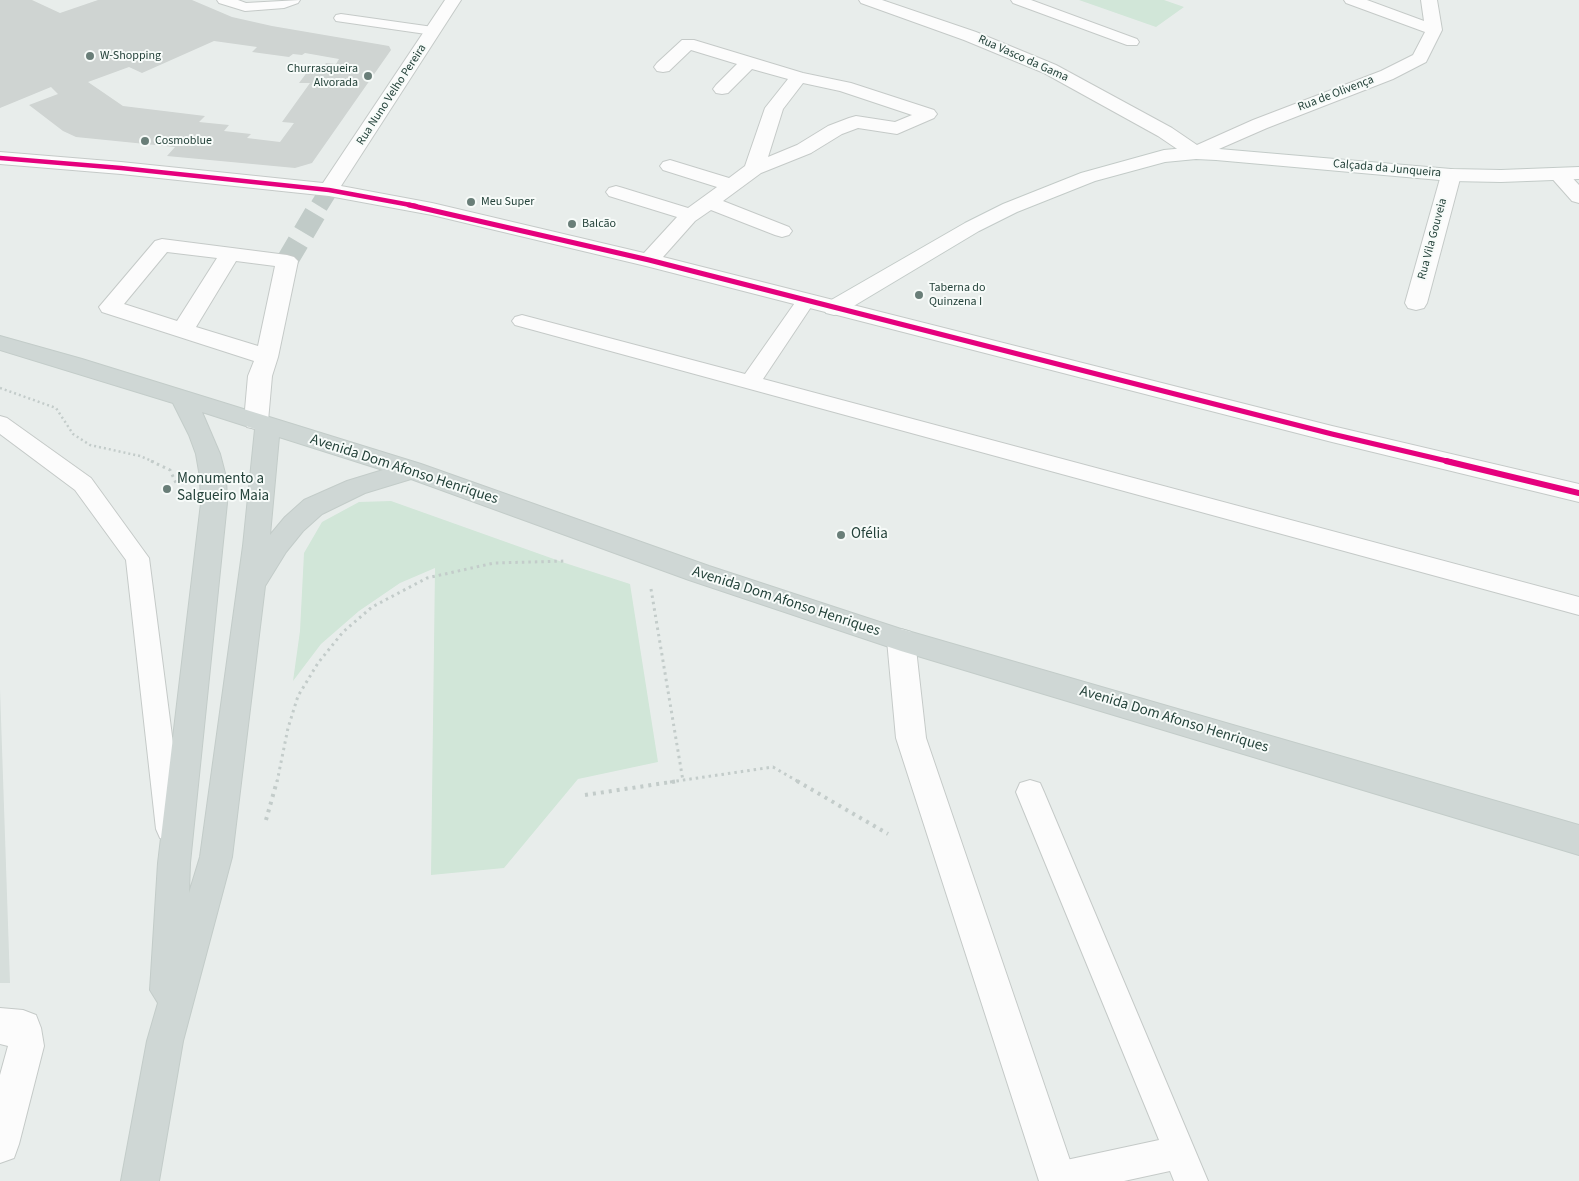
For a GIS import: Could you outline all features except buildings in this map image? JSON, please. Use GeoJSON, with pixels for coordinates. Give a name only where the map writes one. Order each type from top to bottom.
{"type":"FeatureCollection","features":[{"type":"Feature","properties":{"kind":"main road","name":"Avenida Dom Afonso Henriques"},"geometry":{"type":"LineString","coordinates":[[0,343],[74,364],[412,470],[699,573],[901,640],[1579,840]]}},
{"type":"Feature","properties":{"kind":"main road"},"geometry":{"type":"LineString","coordinates":[[166,1041],[174,863],[214,503],[208,454],[201,435],[182,398]]}},
{"type":"Feature","properties":{"kind":"main road"},"geometry":{"type":"LineString","coordinates":[[140,1181],[166,1041],[216,857],[250,586],[262,423]]}},
{"type":"Feature","properties":{"kind":"main road"},"geometry":{"type":"LineString","coordinates":[[250,586],[277,545],[294,524],[313,507],[356,487],[412,470]]}},
{"type":"Feature","properties":{"kind":"street","name":"Rua Nuno Velho Pereira"},"geometry":{"type":"LineString","coordinates":[[329,190],[453,0]]}},
{"type":"Feature","properties":{"kind":"street","name":"Rua Vasco da Gama"},"geometry":{"type":"LineString","coordinates":[[867,0],[970,36],[1050,69],[1165,132],[1196,153]]}},
{"type":"Feature","properties":{"kind":"street"},"geometry":{"type":"LineString","coordinates":[[1352,0],[1434,30],[1429,0]]}},
{"type":"Feature","properties":{"kind":"street","name":"Rua de Olivença"},"geometry":{"type":"LineString","coordinates":[[1196,153],[1260,124],[1387,74],[1420,58],[1434,30]]}},
{"type":"Feature","properties":{"kind":"street"},"geometry":{"type":"LineString","coordinates":[[649,260],[691,215],[754,169],[804,149],[835,130],[856,122],[897,128],[928,114],[845,87],[799,77],[688,44],[663,67]]}},
{"type":"Feature","properties":{"kind":"street"},"geometry":{"type":"LineString","coordinates":[[722,89],[749,62]]}},
{"type":"Feature","properties":{"kind":"street"},"geometry":{"type":"LineString","coordinates":[[754,169],[774,108],[799,77]]}},
{"type":"Feature","properties":{"kind":"street","name":"Calçada da Junqueira"},"geometry":{"type":"LineString","coordinates":[[1196,153],[1450,175],[1501,176],[1579,173]]}},
{"type":"Feature","properties":{"kind":"street"},"geometry":{"type":"LineString","coordinates":[[834,308],[972,227],[1045,193],[1140,161],[1164,156],[1196,153]]}},
{"type":"Feature","properties":{"kind":"street"},"geometry":{"type":"LineString","coordinates":[[0,158],[121,168],[329,190],[432,209],[649,260],[1332,434],[1579,493]]}},
{"type":"Feature","properties":{"kind":"street"},"geometry":{"type":"LineString","coordinates":[[670,166],[732,185]]}},
{"type":"Feature","properties":{"kind":"street"},"geometry":{"type":"LineString","coordinates":[[1558,174],[1579,197]]}},
{"type":"Feature","properties":{"kind":"street","name":"Rua Vila Gouveia"},"geometry":{"type":"LineString","coordinates":[[1416,303],[1450,175]]}},
{"type":"Feature","properties":{"kind":"street"},"geometry":{"type":"LineString","coordinates":[[616,192],[691,215]]}},
{"type":"Feature","properties":{"kind":"street"},"geometry":{"type":"LineString","coordinates":[[709,202],[782,231]]}},
{"type":"Feature","properties":{"kind":"street"},"geometry":{"type":"LineString","coordinates":[[262,423],[260,376],[267,357],[287,261],[162,245],[110,307],[267,357]]}},
{"type":"Feature","properties":{"kind":"street"},"geometry":{"type":"LineString","coordinates":[[183,330],[230,254]]}},
{"type":"Feature","properties":{"kind":"street"},"geometry":{"type":"LineString","coordinates":[[901,640],[911,738],[1058,1180]]}},
{"type":"Feature","properties":{"kind":"street"},"geometry":{"type":"LineString","coordinates":[[0,1144],[26,1046],[11,1027]]}},
{"type":"Feature","properties":{"kind":"lane"},"geometry":{"type":"LineString","coordinates":[[224,0],[245,7],[284,4],[293,0]]}},
{"type":"Feature","properties":{"kind":"lane"},"geometry":{"type":"LineString","coordinates":[[1018,0],[1132,42]]}},
{"type":"Feature","properties":{"kind":"lane"},"geometry":{"type":"LineString","coordinates":[[341,18],[433,31]]}},
{"type":"Feature","properties":{"kind":"lane"},"geometry":{"type":"LineString","coordinates":[[750,383],[806,301]]}},
{"type":"Feature","properties":{"kind":"lane"},"geometry":{"type":"LineString","coordinates":[[522,321],[1579,606]]}},
{"type":"Feature","properties":{"kind":"lane"},"geometry":{"type":"LineString","coordinates":[[0,424],[83,484],[138,558],[174,863]]}},
{"type":"Feature","properties":{"kind":"lane"},"geometry":{"type":"LineString","coordinates":[[1030,792],[1186,1166],[1058,1180]]}},
{"type":"Feature","properties":{"kind":"path"},"geometry":{"type":"LineString","coordinates":[[266,820],[276,788],[288,728],[298,696],[318,663],[343,632],[372,607],[427,578],[494,563],[570,561]]}},
{"type":"Feature","properties":{"kind":"path"},"geometry":{"type":"LineString","coordinates":[[650,585],[684,780]]}},
{"type":"Feature","properties":{"kind":"path"},"geometry":{"type":"LineString","coordinates":[[585,795],[773,767],[888,834]]}},
{"type":"Feature","properties":{"kind":"shaded area"},"geometry":{"type":"Polygon","coordinates":[[[0,689],[10,983],[0,983],[0,689]]]}},
{"type":"Feature","properties":{"kind":"green space"},"geometry":{"type":"Polygon","coordinates":[[[1079,0],[1164,0],[1184,7],[1156,27],[1079,0]]]}},
{"type":"Feature","properties":{"kind":"green space"},"geometry":{"type":"Polygon","coordinates":[[[391,501],[630,584],[658,762],[578,779],[504,868],[431,875],[435,568],[400,583],[359,611],[321,644],[293,681],[300,631],[304,553],[322,522],[359,502],[391,501]]]}},
{"type":"Feature","properties":{"kind":"tunnel"},"geometry":{"type":"LineString","coordinates":[[319,206],[329,190]]}},
{"type":"Feature","properties":{"kind":"tunnel"},"geometry":{"type":"LineString","coordinates":[[287,261],[320,205]]}},
{"type":"Feature","properties":{"kind":"transit line"},"geometry":{"type":"LineString","coordinates":[[0,158],[121,168],[329,190],[432,209],[649,260],[1332,434],[1579,493]]}},
{"type":"Feature","properties":{"kind":"place","name":"W-Shopping"},"geometry":{"type":"Point","coordinates":[90,56]}},
{"type":"Feature","properties":{"kind":"place","name":"Churrasqueira Alvorada"},"geometry":{"type":"Point","coordinates":[368,76]}},
{"type":"Feature","properties":{"kind":"place","name":"Cosmoblue"},"geometry":{"type":"Point","coordinates":[145,141]}},
{"type":"Feature","properties":{"kind":"place","name":"Meu Super"},"geometry":{"type":"Point","coordinates":[471,202]}},
{"type":"Feature","properties":{"kind":"place","name":"Balcão"},"geometry":{"type":"Point","coordinates":[572,224]}},
{"type":"Feature","properties":{"kind":"place","name":"Taberna do Quinzena I"},"geometry":{"type":"Point","coordinates":[919,295]}},
{"type":"Feature","properties":{"kind":"place","name":"Monumento a Salgueiro Maia"},"geometry":{"type":"Point","coordinates":[167,489]}},
{"type":"Feature","properties":{"kind":"place","name":"Ofélia"},"geometry":{"type":"Point","coordinates":[841,535]}}]}
